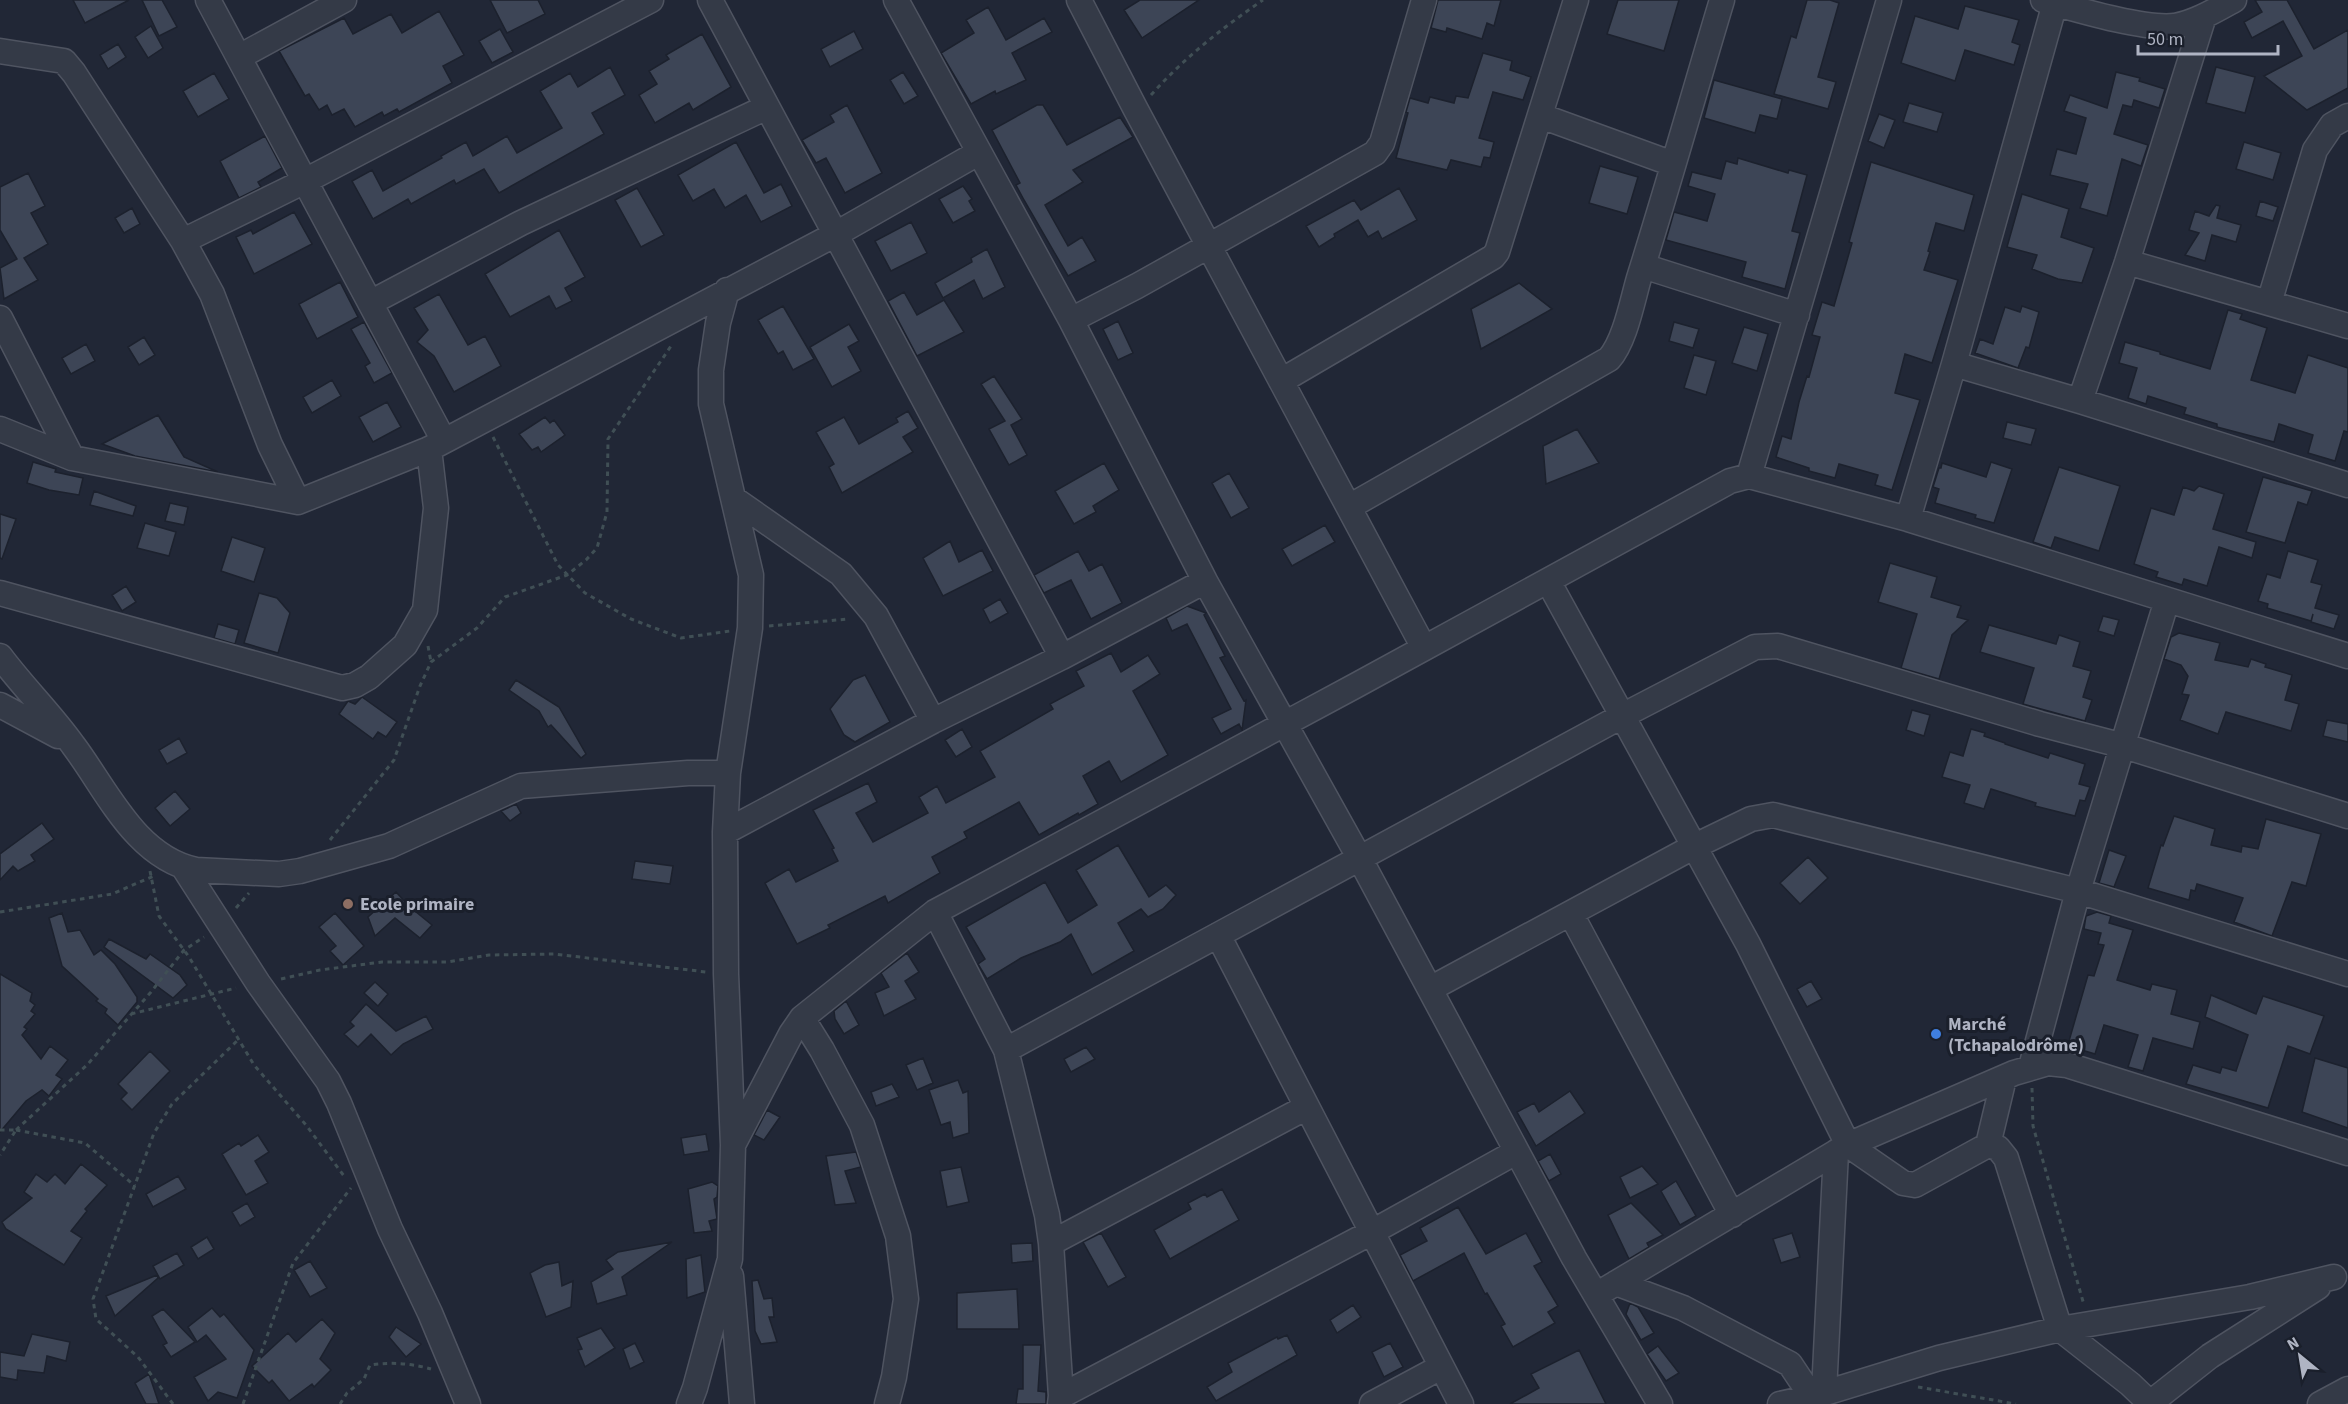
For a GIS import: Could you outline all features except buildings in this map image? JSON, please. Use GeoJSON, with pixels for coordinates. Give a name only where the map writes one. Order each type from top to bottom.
{"type":"FeatureCollection","features":[{"type":"Feature","properties":{"kind":"street"},"geometry":{"type":"LineString","coordinates":[[0,593],[342,688],[355,685],[369,677],[405,645],[425,610],[436,508],[436,445],[370,303],[208,0]]}},
{"type":"Feature","properties":{"kind":"street"},"geometry":{"type":"LineString","coordinates":[[239,57],[344,0]]}},
{"type":"Feature","properties":{"kind":"street"},"geometry":{"type":"LineString","coordinates":[[183,241],[305,181],[651,0]]}},
{"type":"Feature","properties":{"kind":"street"},"geometry":{"type":"LineString","coordinates":[[710,0],[1062,657]]}},
{"type":"Feature","properties":{"kind":"street"},"geometry":{"type":"LineString","coordinates":[[896,0],[1071,320],[1205,581],[1360,859],[1516,1152],[1606,1289],[1660,1404]]}},
{"type":"Feature","properties":{"kind":"street"},"geometry":{"type":"LineString","coordinates":[[1080,0],[1135,108],[1424,648]]}},
{"type":"Feature","properties":{"kind":"street"},"geometry":{"type":"LineString","coordinates":[[1071,320],[1209,246],[1378,149],[1382,143],[1424,0]]}},
{"type":"Feature","properties":{"kind":"street"},"geometry":{"type":"LineString","coordinates":[[1281,381],[1493,256],[1503,240],[1576,0]]}},
{"type":"Feature","properties":{"kind":"street"},"geometry":{"type":"LineString","coordinates":[[1349,507],[1609,359],[1620,341],[1722,0]]}},
{"type":"Feature","properties":{"kind":"street"},"geometry":{"type":"LineString","coordinates":[[1749,476],[1889,0]]}},
{"type":"Feature","properties":{"kind":"street"},"geometry":{"type":"LineString","coordinates":[[1908,519],[1954,364],[2049,2],[2155,26],[2176,26],[2204,16],[2234,0]]}},
{"type":"Feature","properties":{"kind":"street"},"geometry":{"type":"LineString","coordinates":[[2080,401],[2127,262],[2204,16]]}},
{"type":"Feature","properties":{"kind":"street"},"geometry":{"type":"LineString","coordinates":[[0,51],[64,61],[74,73],[183,241],[212,294],[270,445],[298,502]]}},
{"type":"Feature","properties":{"kind":"street"},"geometry":{"type":"LineString","coordinates":[[370,303],[521,223],[767,107]]}},
{"type":"Feature","properties":{"kind":"street"},"geometry":{"type":"LineString","coordinates":[[1541,116],[1673,164]]}},
{"type":"Feature","properties":{"kind":"street"},"geometry":{"type":"LineString","coordinates":[[2269,303],[2315,150],[2332,126],[2348,116]]}},
{"type":"Feature","properties":{"kind":"street"},"geometry":{"type":"LineString","coordinates":[[0,429],[72,458],[298,502],[436,445],[836,234],[978,153]]}},
{"type":"Feature","properties":{"kind":"street"},"geometry":{"type":"LineString","coordinates":[[2127,262],[2348,326]]}},
{"type":"Feature","properties":{"kind":"street"},"geometry":{"type":"LineString","coordinates":[[1643,266],[1797,315]]}},
{"type":"Feature","properties":{"kind":"street"},"geometry":{"type":"LineString","coordinates":[[727,290],[718,323],[711,404],[751,575],[750,627],[728,773],[725,832],[726,974],[733,1145],[730,1259],[742,1404]]}},
{"type":"Feature","properties":{"kind":"street"},"geometry":{"type":"LineString","coordinates":[[0,318],[72,458]]}},
{"type":"Feature","properties":{"kind":"street"},"geometry":{"type":"LineString","coordinates":[[1954,364],[2080,401],[2348,486]]}},
{"type":"Feature","properties":{"kind":"street"},"geometry":{"type":"LineString","coordinates":[[733,1145],[791,1034],[802,1018],[935,912],[1284,725],[1730,481],[1749,476],[1908,519],[2348,656]]}},
{"type":"Feature","properties":{"kind":"street"},"geometry":{"type":"LineString","coordinates":[[734,499],[841,574],[876,616],[933,721]]}},
{"type":"Feature","properties":{"kind":"street"},"geometry":{"type":"LineString","coordinates":[[1548,580],[1748,944],[1842,1149],[1818,1395]]}},
{"type":"Feature","properties":{"kind":"street"},"geometry":{"type":"LineString","coordinates":[[725,832],[933,721],[1062,657],[1205,581]]}},
{"type":"Feature","properties":{"kind":"street"},"geometry":{"type":"LineString","coordinates":[[2031,1067],[2078,891],[2167,600]]}},
{"type":"Feature","properties":{"kind":"street"},"geometry":{"type":"LineString","coordinates":[[1006,1050],[1622,716],[1755,647],[1778,646],[2040,724],[2124,746],[2348,816]]}},
{"type":"Feature","properties":{"kind":"street"},"geometry":{"type":"LineString","coordinates":[[0,656],[24,688],[73,744],[108,798],[150,848],[183,868],[279,874],[300,871],[389,846],[521,786],[687,773],[728,773]]}},
{"type":"Feature","properties":{"kind":"street"},"geometry":{"type":"LineString","coordinates":[[0,705],[73,744]]}},
{"type":"Feature","properties":{"kind":"street"},"geometry":{"type":"LineString","coordinates":[[1430,988],[1695,846],[1751,819],[1773,814],[2078,891],[2348,974]]}},
{"type":"Feature","properties":{"kind":"street"},"geometry":{"type":"LineString","coordinates":[[183,868],[258,983],[328,1081],[390,1229],[430,1313],[468,1404]]}},
{"type":"Feature","properties":{"kind":"street"},"geometry":{"type":"LineString","coordinates":[[935,912],[1006,1050],[1047,1215],[1051,1243],[1060,1400],[1516,1152]]}},
{"type":"Feature","properties":{"kind":"street"},"geometry":{"type":"LineString","coordinates":[[1571,914],[1732,1215]]}},
{"type":"Feature","properties":{"kind":"street"},"geometry":{"type":"LineString","coordinates":[[1218,935],[1461,1404]]}},
{"type":"Feature","properties":{"kind":"street"},"geometry":{"type":"LineString","coordinates":[[802,1018],[862,1125],[898,1236],[906,1299],[894,1377],[887,1404]]}},
{"type":"Feature","properties":{"kind":"street"},"geometry":{"type":"LineString","coordinates":[[1606,1289],[1842,1149],[2031,1067],[2048,1064],[2067,1065],[2348,1153]]}},
{"type":"Feature","properties":{"kind":"street"},"geometry":{"type":"LineString","coordinates":[[1988,1145],[2004,1078]]}},
{"type":"Feature","properties":{"kind":"street"},"geometry":{"type":"LineString","coordinates":[[1051,1243],[1307,1107]]}},
{"type":"Feature","properties":{"kind":"street"},"geometry":{"type":"LineString","coordinates":[[1842,1149],[1903,1183],[1915,1185],[1988,1145],[1998,1148],[2006,1158],[2060,1329],[2130,1384],[2150,1404],[2210,1356],[2341,1273]]}},
{"type":"Feature","properties":{"kind":"street"},"geometry":{"type":"LineString","coordinates":[[689,1404],[730,1259]]}},
{"type":"Feature","properties":{"kind":"street"},"geometry":{"type":"LineString","coordinates":[[1780,1404],[1818,1395],[1939,1358],[2060,1329],[2250,1297],[2341,1273]]}},
{"type":"Feature","properties":{"kind":"street"},"geometry":{"type":"LineString","coordinates":[[1606,1289],[1683,1308],[1790,1364],[1818,1395]]}},
{"type":"Feature","properties":{"kind":"street"},"geometry":{"type":"LineString","coordinates":[[1372,1404],[1442,1367]]}},
{"type":"Feature","properties":{"kind":"street"},"geometry":{"type":"LineString","coordinates":[[2320,1404],[2348,1389]]}},
{"type":"Feature","properties":{"kind":"path"},"geometry":{"type":"LineString","coordinates":[[1135,108],[1147,99],[1170,73],[1220,29],[1263,0]]}},
{"type":"Feature","properties":{"kind":"path"},"geometry":{"type":"LineString","coordinates":[[329,841],[394,760],[430,662],[477,628],[505,597],[567,575],[597,548],[607,512],[608,439],[674,343]]}},
{"type":"Feature","properties":{"kind":"path"},"geometry":{"type":"LineString","coordinates":[[484,420],[558,565],[585,593],[631,619],[681,638],[750,627],[876,616]]}},
{"type":"Feature","properties":{"kind":"path"},"geometry":{"type":"LineString","coordinates":[[150,848],[149,877],[159,916],[184,950],[254,1065],[306,1125],[347,1179]]}},
{"type":"Feature","properties":{"kind":"path"},"geometry":{"type":"LineString","coordinates":[[0,912],[112,894],[149,877],[183,868]]}},
{"type":"Feature","properties":{"kind":"path"},"geometry":{"type":"LineString","coordinates":[[0,1155],[16,1130],[87,1065],[184,950],[221,926],[253,887],[279,874]]}},
{"type":"Feature","properties":{"kind":"path"},"geometry":{"type":"LineString","coordinates":[[131,1014],[320,970],[381,962],[448,962],[500,955],[555,954],[726,974]]}},
{"type":"Feature","properties":{"kind":"path"},"geometry":{"type":"LineString","coordinates":[[173,1404],[138,1357],[96,1319],[93,1299],[154,1133],[172,1104],[239,1039]]}},
{"type":"Feature","properties":{"kind":"path"},"geometry":{"type":"LineString","coordinates":[[2031,1067],[2033,1126],[2090,1323]]}},
{"type":"Feature","properties":{"kind":"path"},"geometry":{"type":"LineString","coordinates":[[0,1130],[16,1130],[86,1143],[135,1186]]}},
{"type":"Feature","properties":{"kind":"path"},"geometry":{"type":"LineString","coordinates":[[243,1404],[293,1263],[353,1186]]}},
{"type":"Feature","properties":{"kind":"path"},"geometry":{"type":"LineString","coordinates":[[340,1404],[347,1393],[364,1379],[370,1365],[413,1364],[431,1369],[447,1353]]}},
{"type":"Feature","properties":{"kind":"path"},"geometry":{"type":"LineString","coordinates":[[1914,1386],[2016,1404]]}},
{"type":"Feature","properties":{"kind":"place","name":"Ecole primaire"},"geometry":{"type":"Point","coordinates":[348,904]}},
{"type":"Feature","properties":{"kind":"place","name":"Marché (Tchapalodrôme)"},"geometry":{"type":"Point","coordinates":[1936,1034]}}]}
